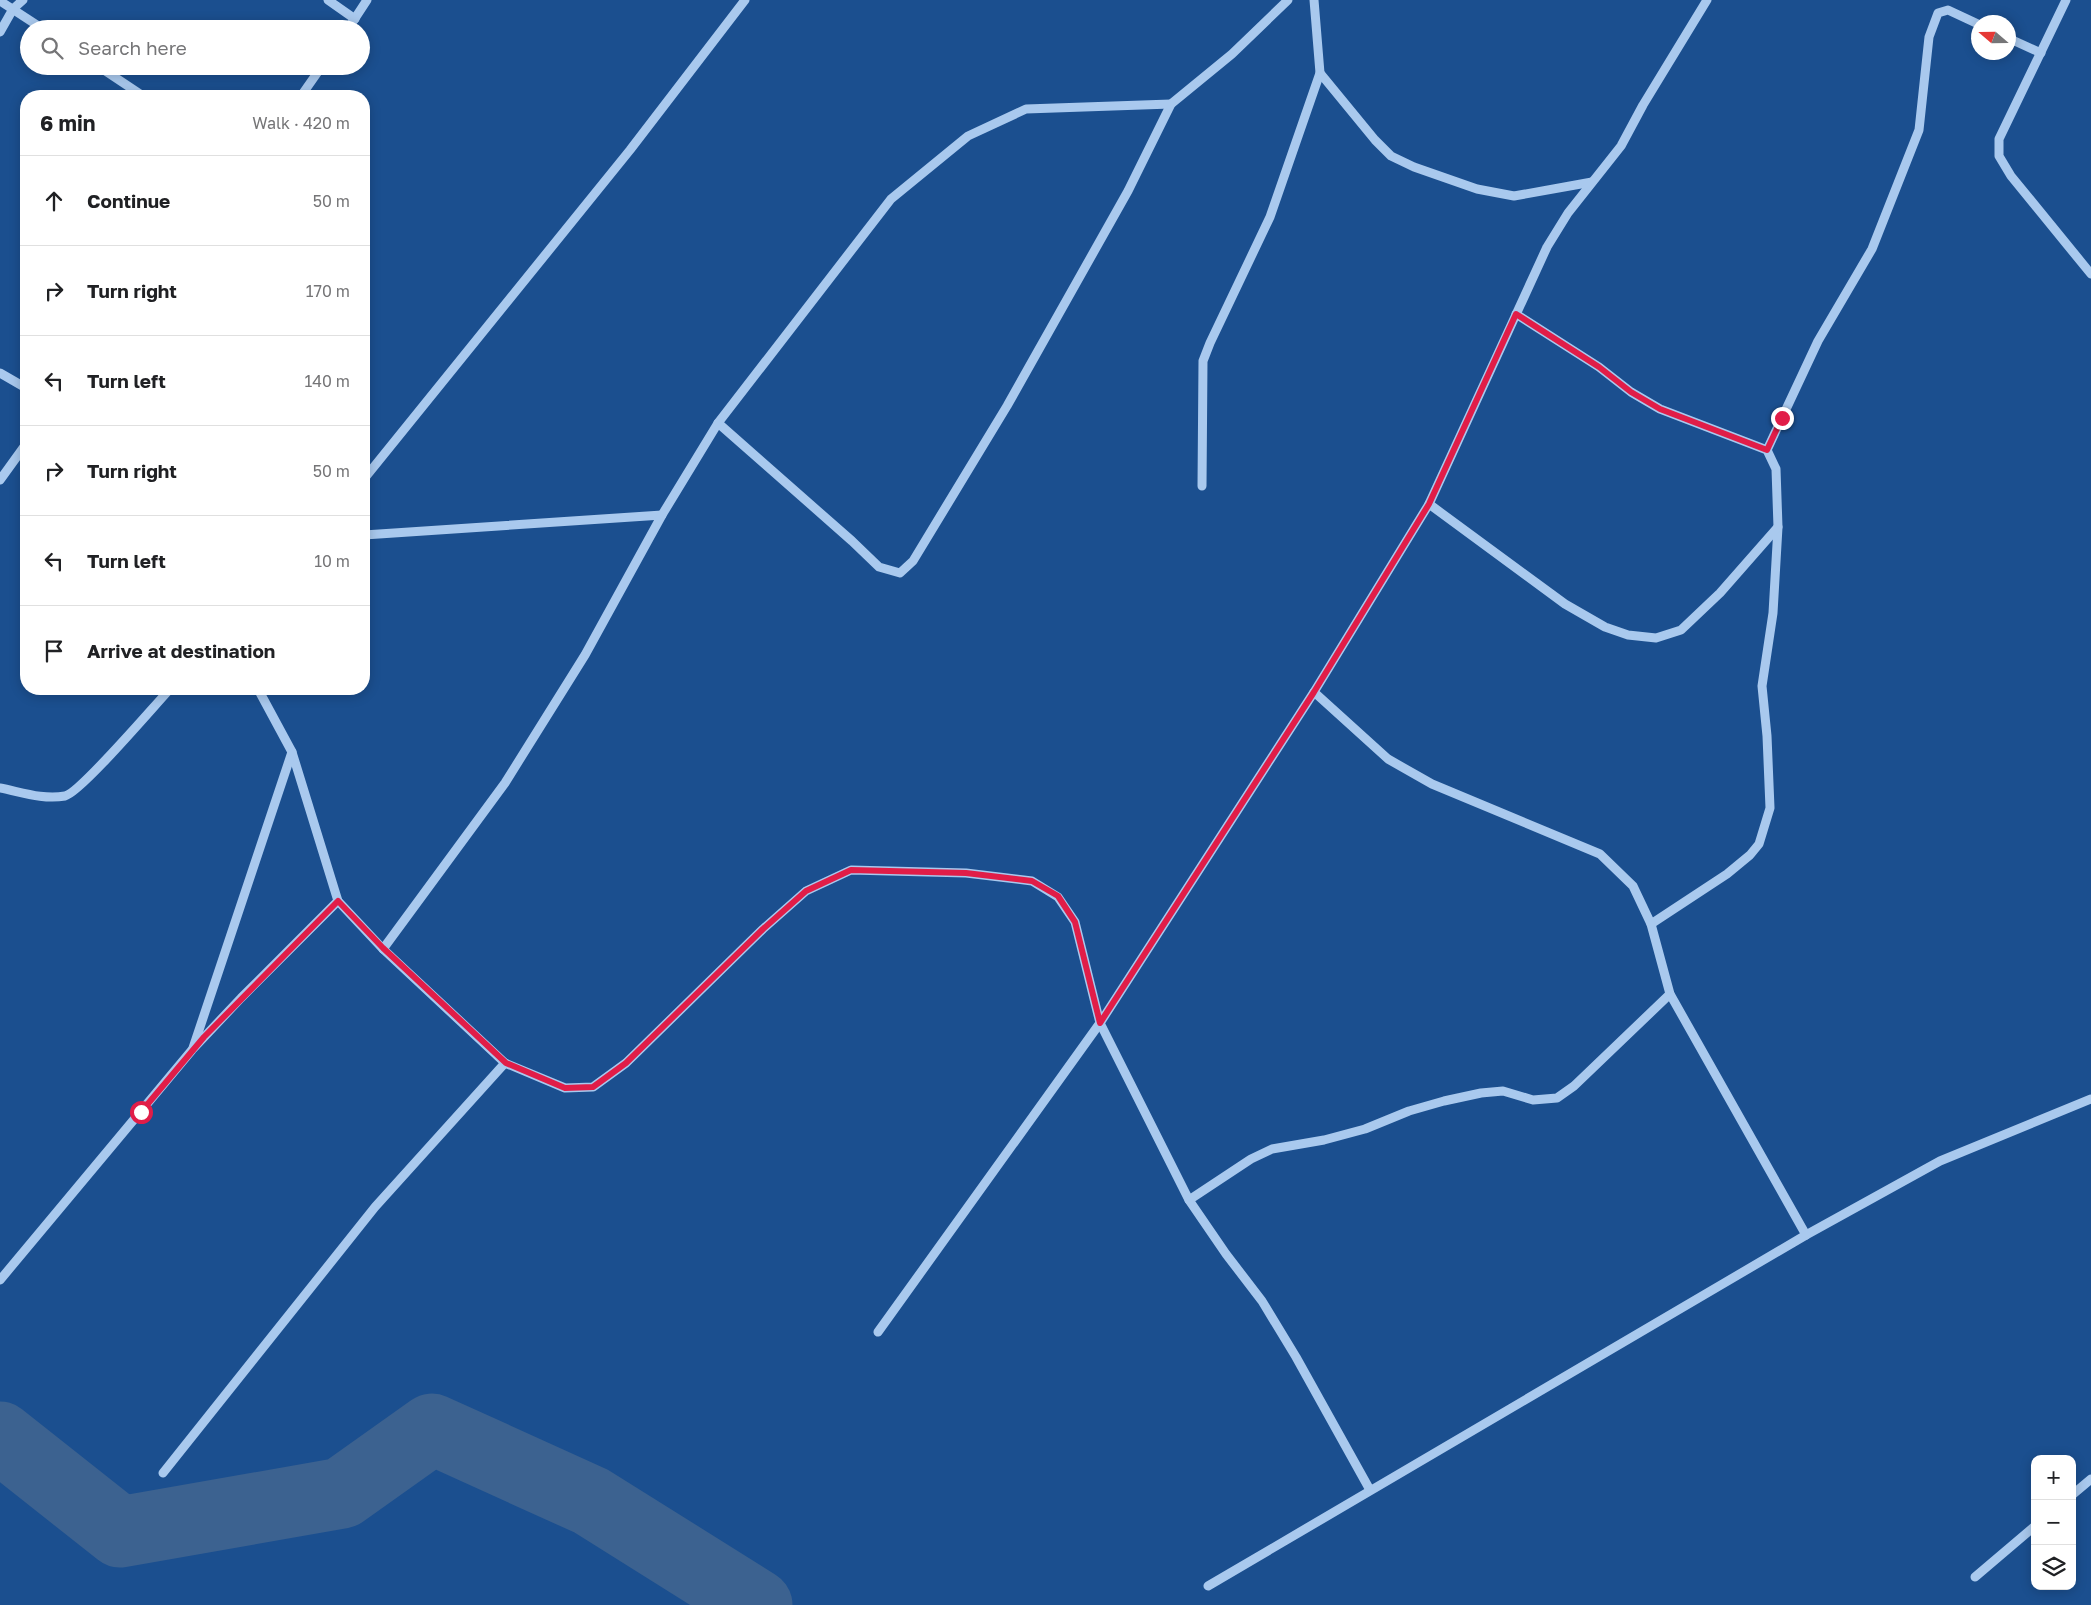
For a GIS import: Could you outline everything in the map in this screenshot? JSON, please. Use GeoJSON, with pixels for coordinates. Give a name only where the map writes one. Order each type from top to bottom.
{"type":"FeatureCollection","features":[{"type":"Feature","properties":{"kind":"street"},"geometry":{"type":"LineString","coordinates":[[0,32],[13,9],[23,0]]}},
{"type":"Feature","properties":{"kind":"street"},"geometry":{"type":"LineString","coordinates":[[328,0],[355,19],[367,0]]}},
{"type":"Feature","properties":{"kind":"street"},"geometry":{"type":"LineString","coordinates":[[370,472],[630,150],[745,0]]}},
{"type":"Feature","properties":{"kind":"street"},"geometry":{"type":"LineString","coordinates":[[718,423],[852,541],[879,568],[900,573],[913,561],[1007,406],[1128,191],[1171,104],[1232,54],[1288,0]]}},
{"type":"Feature","properties":{"kind":"street"},"geometry":{"type":"LineString","coordinates":[[1202,486],[1203,361],[1270,217],[1320,73],[1314,0]]}},
{"type":"Feature","properties":{"kind":"street"},"geometry":{"type":"LineString","coordinates":[[878,1332],[1100,1023],[1314,692],[1429,504],[1547,247],[1568,213],[1620,146],[1707,0]]}},
{"type":"Feature","properties":{"kind":"street"},"geometry":{"type":"LineString","coordinates":[[2066,0],[1999,139],[1999,156],[2011,176],[2091,274]]}},
{"type":"Feature","properties":{"kind":"street"},"geometry":{"type":"LineString","coordinates":[[0,1],[30,20]]}},
{"type":"Feature","properties":{"kind":"street"},"geometry":{"type":"LineString","coordinates":[[1767,450],[1818,340],[1872,249],[1919,130],[1929,37],[1938,13],[1948,10],[1971,21]]}},
{"type":"Feature","properties":{"kind":"street"},"geometry":{"type":"LineString","coordinates":[[2016,42],[2041,53]]}},
{"type":"Feature","properties":{"kind":"street"},"geometry":{"type":"LineString","coordinates":[[1320,73],[1385,150],[1391,156],[1414,167],[1477,189],[1514,196],[1592,182]]}},
{"type":"Feature","properties":{"kind":"street"},"geometry":{"type":"LineString","coordinates":[[112,75],[134,90]]}},
{"type":"Feature","properties":{"kind":"street"},"geometry":{"type":"LineString","coordinates":[[305,90],[316,75]]}},
{"type":"Feature","properties":{"kind":"street"},"geometry":{"type":"LineString","coordinates":[[383,948],[505,782],[585,655],[662,515],[718,423],[891,200],[968,136],[1026,109],[1171,104]]}},
{"type":"Feature","properties":{"kind":"street"},"geometry":{"type":"LineString","coordinates":[[1516,314],[1599,367],[1631,392],[1660,409],[1767,450],[1776,469],[1778,526],[1773,613],[1762,686],[1767,736],[1770,808],[1759,844],[1750,855],[1727,874],[1650,924]]}},
{"type":"Feature","properties":{"kind":"street"},"geometry":{"type":"LineString","coordinates":[[0,373],[20,385]]}},
{"type":"Feature","properties":{"kind":"street"},"geometry":{"type":"LineString","coordinates":[[0,480],[20,452]]}},
{"type":"Feature","properties":{"kind":"street"},"geometry":{"type":"LineString","coordinates":[[1429,504],[1565,604],[1605,627],[1628,635],[1656,638],[1681,630],[1720,593],[1778,526]]}},
{"type":"Feature","properties":{"kind":"street"},"geometry":{"type":"LineString","coordinates":[[370,535],[662,515]]}},
{"type":"Feature","properties":{"kind":"street"},"geometry":{"type":"LineString","coordinates":[[1314,692],[1388,759],[1440,788],[1600,854],[1633,886],[1650,924],[1670,994],[1806,1235]]}},
{"type":"Feature","properties":{"kind":"street"},"geometry":{"type":"LineString","coordinates":[[0,788],[45,797],[67,796],[86,780],[164,695]]}},
{"type":"Feature","properties":{"kind":"street"},"geometry":{"type":"LineString","coordinates":[[261,695],[292,752],[338,901],[383,948],[506,1063],[565,1088],[593,1087],[626,1063],[763,929],[806,891],[851,870],[966,873],[1032,881],[1058,896],[1075,922],[1100,1023],[1189,1200],[1267,1309],[1370,1490]]}},
{"type":"Feature","properties":{"kind":"street"},"geometry":{"type":"LineString","coordinates":[[192,1050],[292,752]]}},
{"type":"Feature","properties":{"kind":"street"},"geometry":{"type":"LineString","coordinates":[[0,1280],[192,1050],[338,901]]}},
{"type":"Feature","properties":{"kind":"street"},"geometry":{"type":"LineString","coordinates":[[1189,1200],[1251,1158],[1272,1149],[1324,1140],[1365,1129],[1444,1101],[1481,1093],[1503,1091],[1533,1100],[1557,1098],[1574,1086],[1670,994]]}},
{"type":"Feature","properties":{"kind":"street"},"geometry":{"type":"LineString","coordinates":[[163,1473],[376,1207],[506,1063]]}},
{"type":"Feature","properties":{"kind":"street"},"geometry":{"type":"LineString","coordinates":[[1208,1586],[1806,1235],[1940,1161],[2091,1100]]}},
{"type":"Feature","properties":{"kind":"street"},"geometry":{"type":"LineString","coordinates":[[2076,1492],[2091,1479]]}},
{"type":"Feature","properties":{"kind":"street"},"geometry":{"type":"LineString","coordinates":[[1975,1577],[2031,1529]]}},
{"type":"Feature","properties":{"kind":"waterway"},"geometry":{"type":"LineString","coordinates":[[0,1437],[120,1532],[342,1493],[432,1429],[591,1501],[757,1605]]}},
{"type":"Feature","properties":{"kind":"route"},"geometry":{"type":"LineString","coordinates":[[141,1112],[204,1037],[338,901],[383,948],[506,1063],[565,1088],[593,1087],[626,1063],[763,929],[806,891],[851,870],[966,873],[1032,881],[1058,896],[1075,922],[1100,1023],[1314,692],[1429,504],[1516,314],[1599,367],[1631,392],[1660,409],[1767,450],[1782,418]]}}]}
